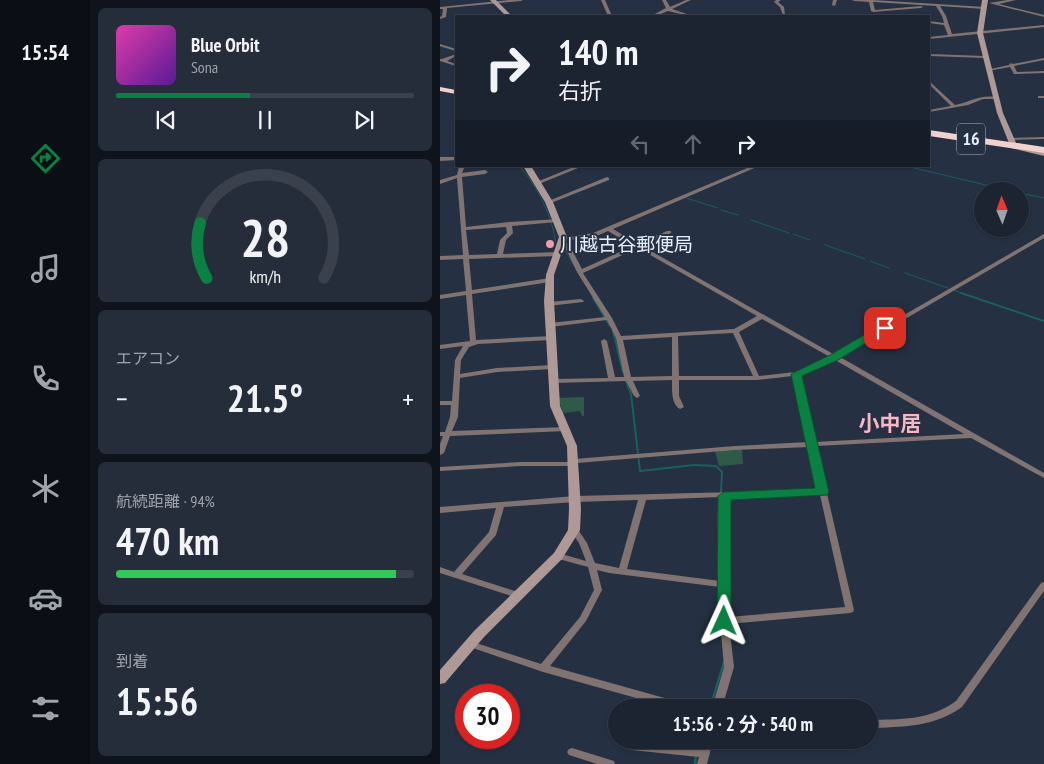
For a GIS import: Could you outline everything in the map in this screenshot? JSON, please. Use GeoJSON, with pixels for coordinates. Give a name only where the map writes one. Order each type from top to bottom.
{"type":"FeatureCollection","features":[{"type":"Feature","properties":{"kind":"highway"},"geometry":{"type":"LineString","coordinates":[[440,88],[455,90]]}},
{"type":"Feature","properties":{"kind":"highway","name":"16"},"geometry":{"type":"LineString","coordinates":[[930,131],[1012,142],[1044,150]]}},
{"type":"Feature","properties":{"kind":"street"},"geometry":{"type":"LineString","coordinates":[[440,18],[444,17],[443,8],[494,1],[521,0]]}},
{"type":"Feature","properties":{"kind":"street"},"geometry":{"type":"LineString","coordinates":[[603,0],[610,15]]}},
{"type":"Feature","properties":{"kind":"street"},"geometry":{"type":"LineString","coordinates":[[664,0],[668,9],[688,15]]}},
{"type":"Feature","properties":{"kind":"street"},"geometry":{"type":"LineString","coordinates":[[655,15],[689,0]]}},
{"type":"Feature","properties":{"kind":"street"},"geometry":{"type":"LineString","coordinates":[[779,0],[776,2],[782,7],[784,14]]}},
{"type":"Feature","properties":{"kind":"street"},"geometry":{"type":"LineString","coordinates":[[854,0],[937,6],[1014,0]]}},
{"type":"Feature","properties":{"kind":"street"},"geometry":{"type":"LineString","coordinates":[[494,1],[508,15]]}},
{"type":"Feature","properties":{"kind":"street"},"geometry":{"type":"LineString","coordinates":[[871,1],[872,11],[875,12],[937,6]]}},
{"type":"Feature","properties":{"kind":"street"},"geometry":{"type":"LineString","coordinates":[[986,3],[1044,16]]}},
{"type":"Feature","properties":{"kind":"street"},"geometry":{"type":"LineString","coordinates":[[986,3],[980,33],[996,98],[1012,142],[1044,138]]}},
{"type":"Feature","properties":{"kind":"street"},"geometry":{"type":"LineString","coordinates":[[937,6],[944,16],[950,35]]}},
{"type":"Feature","properties":{"kind":"street"},"geometry":{"type":"LineString","coordinates":[[911,9],[914,15]]}},
{"type":"Feature","properties":{"kind":"street"},"geometry":{"type":"LineString","coordinates":[[662,12],[674,15]]}},
{"type":"Feature","properties":{"kind":"street"},"geometry":{"type":"LineString","coordinates":[[930,22],[946,24]]}},
{"type":"Feature","properties":{"kind":"street"},"geometry":{"type":"LineString","coordinates":[[930,38],[1044,26]]}},
{"type":"Feature","properties":{"kind":"street"},"geometry":{"type":"LineString","coordinates":[[440,45],[455,50]]}},
{"type":"Feature","properties":{"kind":"street"},"geometry":{"type":"LineString","coordinates":[[441,61],[455,55]]}},
{"type":"Feature","properties":{"kind":"street"},"geometry":{"type":"LineString","coordinates":[[930,56],[985,58]]}},
{"type":"Feature","properties":{"kind":"street"},"geometry":{"type":"LineString","coordinates":[[988,70],[1042,59],[1044,66]]}},
{"type":"Feature","properties":{"kind":"street"},"geometry":{"type":"LineString","coordinates":[[441,61],[455,64]]}},
{"type":"Feature","properties":{"kind":"street"},"geometry":{"type":"LineString","coordinates":[[1011,64],[1016,73],[1044,72]]}},
{"type":"Feature","properties":{"kind":"street"},"geometry":{"type":"LineString","coordinates":[[930,83],[954,106]]}},
{"type":"Feature","properties":{"kind":"street"},"geometry":{"type":"LineString","coordinates":[[930,111],[982,98],[996,98]]}},
{"type":"Feature","properties":{"kind":"street"},"geometry":{"type":"LineString","coordinates":[[440,158],[455,159]]}},
{"type":"Feature","properties":{"kind":"street"},"geometry":{"type":"LineString","coordinates":[[462,167],[460,176],[473,343]]}},
{"type":"Feature","properties":{"kind":"street"},"geometry":{"type":"LineString","coordinates":[[529,167],[549,202],[557,220],[562,240],[619,338],[628,379],[637,396]]}},
{"type":"Feature","properties":{"kind":"street"},"geometry":{"type":"LineString","coordinates":[[537,183],[578,167]]}},
{"type":"Feature","properties":{"kind":"street"},"geometry":{"type":"LineString","coordinates":[[562,240],[590,236],[755,167]]}},
{"type":"Feature","properties":{"kind":"street"},"geometry":{"type":"LineString","coordinates":[[440,182],[460,176],[485,172]]}},
{"type":"Feature","properties":{"kind":"street"},"geometry":{"type":"LineString","coordinates":[[549,202],[607,179]]}},
{"type":"Feature","properties":{"kind":"street"},"geometry":{"type":"LineString","coordinates":[[464,229],[557,220]]}},
{"type":"Feature","properties":{"kind":"street"},"geometry":{"type":"LineString","coordinates":[[500,256],[503,240],[510,233],[509,224]]}},
{"type":"Feature","properties":{"kind":"street"},"geometry":{"type":"LineString","coordinates":[[608,229],[1044,476]]}},
{"type":"Feature","properties":{"kind":"street"},"geometry":{"type":"LineString","coordinates":[[580,272],[669,232]]}},
{"type":"Feature","properties":{"kind":"street"},"geometry":{"type":"LineString","coordinates":[[554,381],[757,378],[796,374],[834,358],[1044,236]]}},
{"type":"Feature","properties":{"kind":"street"},"geometry":{"type":"LineString","coordinates":[[440,679],[470,644],[558,556],[574,530],[574,463],[572,446],[556,406],[549,304],[550,280],[562,240]]}},
{"type":"Feature","properties":{"kind":"street"},"geometry":{"type":"LineString","coordinates":[[440,258],[558,254]]}},
{"type":"Feature","properties":{"kind":"street"},"geometry":{"type":"LineString","coordinates":[[440,297],[550,280]]}},
{"type":"Feature","properties":{"kind":"street"},"geometry":{"type":"LineString","coordinates":[[549,304],[580,301]]}},
{"type":"Feature","properties":{"kind":"street"},"geometry":{"type":"LineString","coordinates":[[619,338],[735,331],[761,317]]}},
{"type":"Feature","properties":{"kind":"street"},"geometry":{"type":"LineString","coordinates":[[550,325],[609,318]]}},
{"type":"Feature","properties":{"kind":"street"},"geometry":{"type":"LineString","coordinates":[[735,331],[757,378]]}},
{"type":"Feature","properties":{"kind":"street"},"geometry":{"type":"LineString","coordinates":[[676,336],[676,396],[680,407]]}},
{"type":"Feature","properties":{"kind":"street"},"geometry":{"type":"LineString","coordinates":[[440,347],[551,338]]}},
{"type":"Feature","properties":{"kind":"street"},"geometry":{"type":"LineString","coordinates":[[604,341],[612,380]]}},
{"type":"Feature","properties":{"kind":"street"},"geometry":{"type":"LineString","coordinates":[[440,453],[444,434],[454,417],[459,376],[458,360],[466,346],[473,343]]}},
{"type":"Feature","properties":{"kind":"street"},"geometry":{"type":"LineString","coordinates":[[459,376],[497,370],[552,367]]}},
{"type":"Feature","properties":{"kind":"street"},"geometry":{"type":"LineString","coordinates":[[724,621],[850,610],[796,374]]}},
{"type":"Feature","properties":{"kind":"street"},"geometry":{"type":"LineString","coordinates":[[440,403],[455,403]]}},
{"type":"Feature","properties":{"kind":"street"},"geometry":{"type":"LineString","coordinates":[[444,434],[566,429]]}},
{"type":"Feature","properties":{"kind":"street"},"geometry":{"type":"LineString","coordinates":[[440,469],[574,463],[735,448],[972,435]]}},
{"type":"Feature","properties":{"kind":"street"},"geometry":{"type":"LineString","coordinates":[[440,510],[575,499],[642,499],[823,492]]}},
{"type":"Feature","properties":{"kind":"street"},"geometry":{"type":"LineString","coordinates":[[720,699],[729,667],[724,621],[724,496]]}},
{"type":"Feature","properties":{"kind":"street"},"geometry":{"type":"LineString","coordinates":[[622,571],[642,499]]}},
{"type":"Feature","properties":{"kind":"street"},"geometry":{"type":"LineString","coordinates":[[456,574],[493,533],[500,506]]}},
{"type":"Feature","properties":{"kind":"street"},"geometry":{"type":"LineString","coordinates":[[543,668],[582,619],[598,590],[592,565],[579,535],[574,530]]}},
{"type":"Feature","properties":{"kind":"street"},"geometry":{"type":"LineString","coordinates":[[558,556],[622,571],[725,585]]}},
{"type":"Feature","properties":{"kind":"street"},"geometry":{"type":"LineString","coordinates":[[440,570],[518,595]]}},
{"type":"Feature","properties":{"kind":"street"},"geometry":{"type":"LineString","coordinates":[[878,723],[939,718],[960,704],[1044,585]]}},
{"type":"Feature","properties":{"kind":"street"},"geometry":{"type":"LineString","coordinates":[[470,644],[638,699]]}},
{"type":"Feature","properties":{"kind":"street"},"geometry":{"type":"LineString","coordinates":[[648,749],[703,759]]}},
{"type":"Feature","properties":{"kind":"street"},"geometry":{"type":"LineString","coordinates":[[572,752],[610,764]]}},
{"type":"Feature","properties":{"kind":"green space"},"geometry":{"type":"Polygon","coordinates":[[[584,397],[584,416],[582,416],[580,411],[563,413],[558,398],[584,397]]]}},
{"type":"Feature","properties":{"kind":"green space"},"geometry":{"type":"Polygon","coordinates":[[[742,449],[743,464],[719,466],[715,451],[742,449]]]}},
{"type":"Feature","properties":{"kind":"waterway"},"geometry":{"type":"LineString","coordinates":[[440,46],[455,51]]}},
{"type":"Feature","properties":{"kind":"waterway"},"geometry":{"type":"LineString","coordinates":[[520,167],[544,203],[552,224],[556,245]]}},
{"type":"Feature","properties":{"kind":"waterway"},"geometry":{"type":"LineString","coordinates":[[910,167],[974,182]]}},
{"type":"Feature","properties":{"kind":"waterway"},"geometry":{"type":"LineString","coordinates":[[1029,195],[1044,198]]}},
{"type":"Feature","properties":{"kind":"waterway"},"geometry":{"type":"LineString","coordinates":[[686,198],[718,208]]}},
{"type":"Feature","properties":{"kind":"waterway"},"geometry":{"type":"LineString","coordinates":[[721,210],[738,215]]}},
{"type":"Feature","properties":{"kind":"waterway"},"geometry":{"type":"LineString","coordinates":[[751,220],[789,233]]}},
{"type":"Feature","properties":{"kind":"waterway"},"geometry":{"type":"LineString","coordinates":[[793,234],[810,240]]}},
{"type":"Feature","properties":{"kind":"waterway"},"geometry":{"type":"LineString","coordinates":[[825,245],[865,259]]}},
{"type":"Feature","properties":{"kind":"waterway"},"geometry":{"type":"LineString","coordinates":[[563,247],[582,279]]}},
{"type":"Feature","properties":{"kind":"waterway"},"geometry":{"type":"LineString","coordinates":[[870,261],[889,268]]}},
{"type":"Feature","properties":{"kind":"waterway"},"geometry":{"type":"LineString","coordinates":[[905,273],[948,288]]}},
{"type":"Feature","properties":{"kind":"waterway"},"geometry":{"type":"LineString","coordinates":[[953,290],[965,294]]}},
{"type":"Feature","properties":{"kind":"waterway"},"geometry":{"type":"LineString","coordinates":[[961,293],[1044,321]]}},
{"type":"Feature","properties":{"kind":"waterway"},"geometry":{"type":"LineString","coordinates":[[593,298],[610,326]]}},
{"type":"Feature","properties":{"kind":"waterway"},"geometry":{"type":"LineString","coordinates":[[613,331],[623,372]]}},
{"type":"Feature","properties":{"kind":"waterway"},"geometry":{"type":"LineString","coordinates":[[625,379],[631,394],[640,471],[694,465],[716,466],[722,472],[721,493]]}},
{"type":"Feature","properties":{"kind":"waterway"},"geometry":{"type":"LineString","coordinates":[[720,500],[718,519],[720,540]]}},
{"type":"Feature","properties":{"kind":"waterway"},"geometry":{"type":"LineString","coordinates":[[720,602],[721,635]]}},
{"type":"Feature","properties":{"kind":"waterway"},"geometry":{"type":"LineString","coordinates":[[713,699],[724,662]]}},
{"type":"Feature","properties":{"kind":"waterway"},"geometry":{"type":"LineString","coordinates":[[695,764],[696,754]]}},
{"type":"Feature","properties":{"kind":"place","name":"川越古谷郵便局"},"geometry":{"type":"Point","coordinates":[550,244]}},
{"type":"Feature","properties":{"kind":"district","name":"小中居"},"geometry":{"type":"Point","coordinates":[890,424]}},
{"type":"Feature","properties":{"kind":"route"},"geometry":{"type":"LineString","coordinates":[[724,621],[726,553],[723,523],[724,496],[823,492],[796,374],[834,358],[885,328]]}}]}
